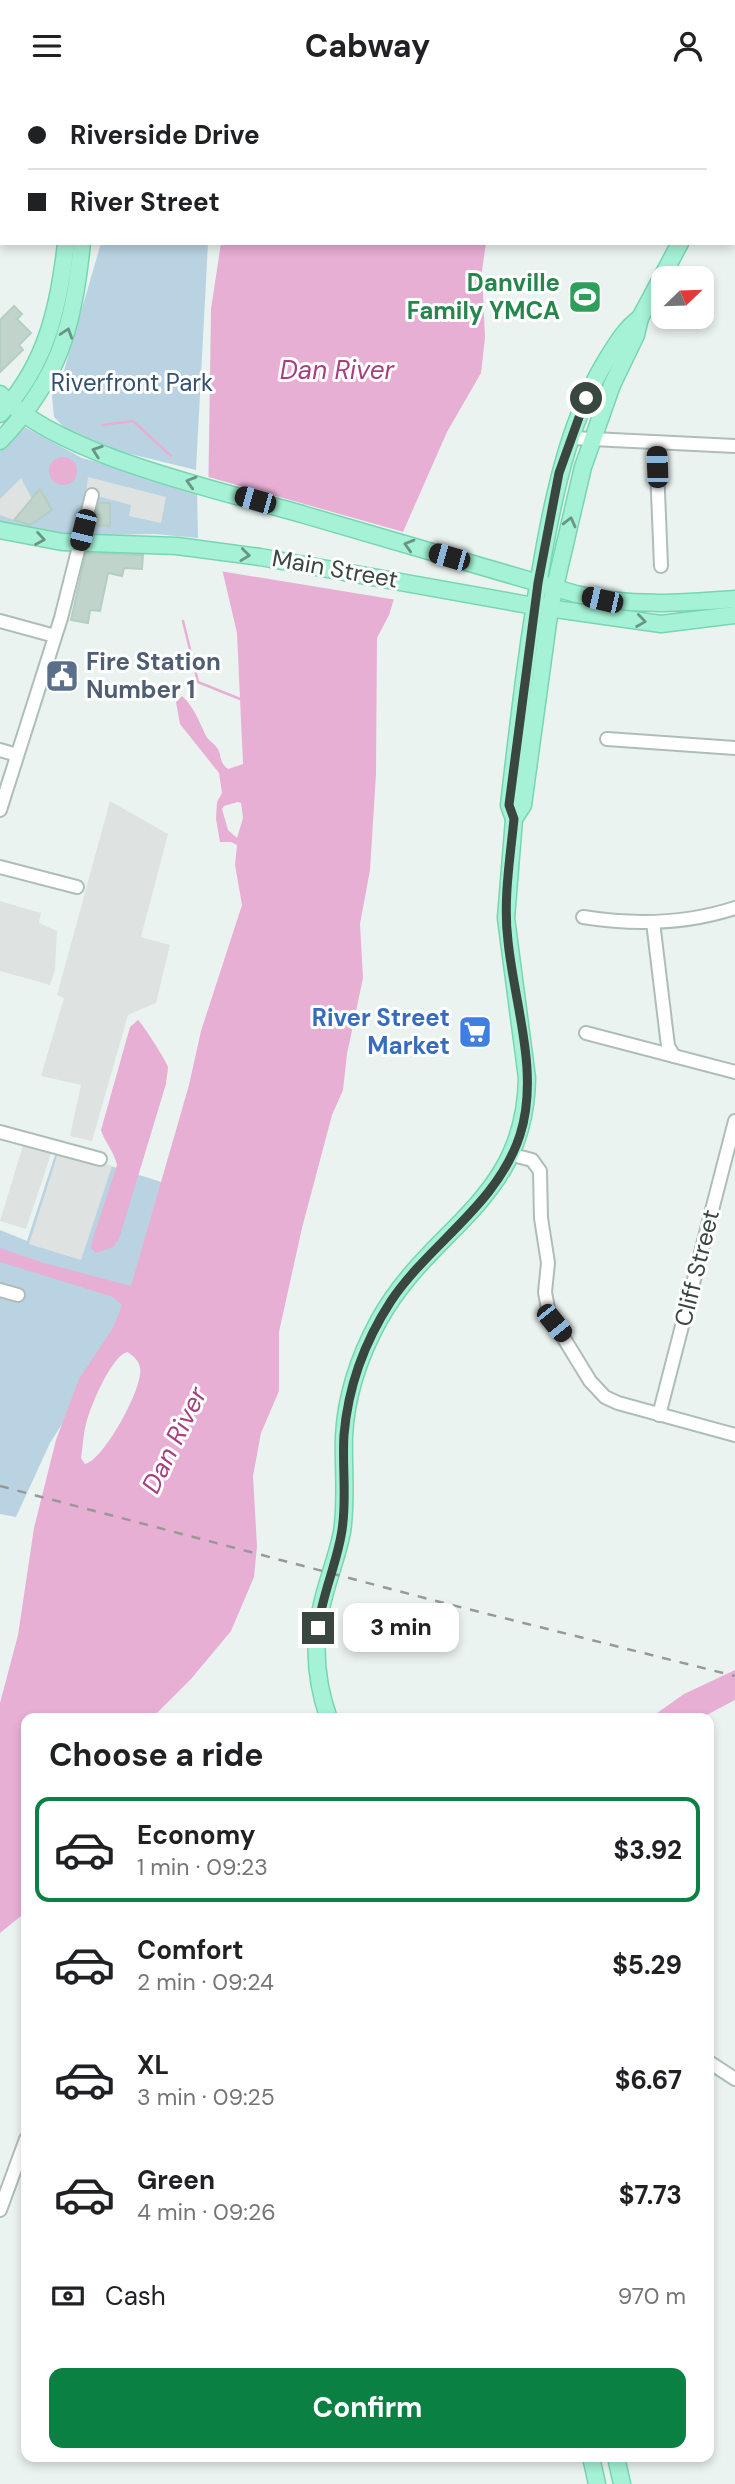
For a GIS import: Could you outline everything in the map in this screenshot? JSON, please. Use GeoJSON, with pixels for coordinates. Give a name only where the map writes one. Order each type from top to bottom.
{"type":"FeatureCollection","features":[{"type":"Feature","properties":{"kind":"main road"},"geometry":{"type":"LineString","coordinates":[[0,441],[8,407],[50,373],[68,332],[75,306],[72,245]]}},
{"type":"Feature","properties":{"kind":"main road"},"geometry":{"type":"LineString","coordinates":[[542,607],[554,588],[583,467],[612,385],[636,335],[640,318],[679,245]]}},
{"type":"Feature","properties":{"kind":"main road"},"geometry":{"type":"LineString","coordinates":[[326,1713],[318,1684],[316,1647],[321,1609],[342,1533],[344,1435],[348,1406],[361,1359],[392,1299],[428,1255],[494,1186],[513,1155],[524,1119],[527,1078],[506,918],[514,819],[509,805],[542,607],[538,583],[559,473],[580,411],[597,376],[627,327],[640,318]]}},
{"type":"Feature","properties":{"kind":"main road"},"geometry":{"type":"LineString","coordinates":[[8,407],[79,445],[162,473],[554,588],[627,604],[655,605],[735,599]]}},
{"type":"Feature","properties":{"kind":"main road","name":"Main Street"},"geometry":{"type":"LineString","coordinates":[[0,530],[80,544],[177,547],[260,557],[500,600],[661,624],[735,615]]}},
{"type":"Feature","properties":{"kind":"main road"},"geometry":{"type":"LineString","coordinates":[[592,2462],[597,2484]]}},
{"type":"Feature","properties":{"kind":"main road"},"geometry":{"type":"LineString","coordinates":[[616,2462],[618,2483]]}},
{"type":"Feature","properties":{"kind":"street"},"geometry":{"type":"LineString","coordinates":[[572,438],[735,446]]}},
{"type":"Feature","properties":{"kind":"street"},"geometry":{"type":"LineString","coordinates":[[656,443],[661,566]]}},
{"type":"Feature","properties":{"kind":"street"},"geometry":{"type":"LineString","coordinates":[[0,810],[55,636],[92,495]]}},
{"type":"Feature","properties":{"kind":"street"},"geometry":{"type":"LineString","coordinates":[[0,621],[55,636]]}},
{"type":"Feature","properties":{"kind":"street"},"geometry":{"type":"LineString","coordinates":[[607,739],[735,748]]}},
{"type":"Feature","properties":{"kind":"street"},"geometry":{"type":"LineString","coordinates":[[0,750],[18,755]]}},
{"type":"Feature","properties":{"kind":"street"},"geometry":{"type":"LineString","coordinates":[[0,867],[77,887]]}},
{"type":"Feature","properties":{"kind":"street"},"geometry":{"type":"LineString","coordinates":[[583,917],[620,922],[653,922],[700,917],[735,908]]}},
{"type":"Feature","properties":{"kind":"street"},"geometry":{"type":"LineString","coordinates":[[653,922],[668,1046],[674,1056]]}},
{"type":"Feature","properties":{"kind":"street"},"geometry":{"type":"LineString","coordinates":[[586,1033],[735,1072]]}},
{"type":"Feature","properties":{"kind":"street","name":"Cliff Street"},"geometry":{"type":"LineString","coordinates":[[659,1415],[735,1121]]}},
{"type":"Feature","properties":{"kind":"street"},"geometry":{"type":"LineString","coordinates":[[0,1132],[100,1159]]}},
{"type":"Feature","properties":{"kind":"street"},"geometry":{"type":"LineString","coordinates":[[513,1155],[532,1160],[540,1171],[541,1218],[548,1263],[545,1303],[554,1323],[575,1352],[590,1381],[605,1397],[632,1408],[735,1435]]}},
{"type":"Feature","properties":{"kind":"street"},"geometry":{"type":"LineString","coordinates":[[0,1290],[18,1295]]}},
{"type":"Feature","properties":{"kind":"street"},"geometry":{"type":"LineString","coordinates":[[714,2065],[735,2079]]}},
{"type":"Feature","properties":{"kind":"street"},"geometry":{"type":"LineString","coordinates":[[0,2210],[21,2153]]}},
{"type":"Feature","properties":{"kind":"green space","name":"Riverfront Park"},"geometry":{"type":"Polygon","coordinates":[[[100,245],[208,245],[196,470],[110,449],[67,430],[54,417],[52,396],[63,374],[100,245]]]}},
{"type":"Feature","properties":{"kind":"green space"},"geometry":{"type":"Polygon","coordinates":[[[19,424],[82,458],[197,488],[198,538],[154,534],[55,536],[0,523],[0,445],[19,424]]]}},
{"type":"Feature","properties":{"kind":"green space"},"geometry":{"type":"Polygon","coordinates":[[[57,1149],[174,1186],[100,1364],[50,1443],[16,1517],[0,1514],[0,1230],[27,1241],[57,1149]]]}},
{"type":"Feature","properties":{"kind":"shaded area"},"geometry":{"type":"Polygon","coordinates":[[[88,477],[166,497],[161,523],[129,516],[131,505],[86,493],[88,477]]]}},
{"type":"Feature","properties":{"kind":"shaded area"},"geometry":{"type":"Polygon","coordinates":[[[21,478],[32,499],[14,520],[0,515],[0,499],[21,478]]]}},
{"type":"Feature","properties":{"kind":"shaded area"},"geometry":{"type":"Polygon","coordinates":[[[110,801],[168,834],[141,937],[170,945],[156,1003],[128,1015],[92,1141],[70,1136],[81,1085],[41,1076],[64,998],[57,995],[110,801]]]}},
{"type":"Feature","properties":{"kind":"shaded area"},"geometry":{"type":"Polygon","coordinates":[[[0,901],[41,913],[39,923],[57,931],[55,970],[50,985],[0,971],[0,901]]]}},
{"type":"Feature","properties":{"kind":"shaded area"},"geometry":{"type":"Polygon","coordinates":[[[24,1142],[52,1151],[26,1229],[0,1221],[24,1142]]]}},
{"type":"Feature","properties":{"kind":"shaded area"},"geometry":{"type":"Polygon","coordinates":[[[59,1150],[112,1166],[81,1260],[29,1244],[59,1150]]]}},
{"type":"Feature","properties":{"kind":"water","name":"Dan River"},"geometry":{"type":"Polygon","coordinates":[[[221,245],[486,245],[482,271],[485,338],[481,373],[447,432],[403,532],[403,570],[389,615],[377,638],[376,774],[370,870],[360,924],[363,978],[347,1054],[343,1090],[332,1115],[302,1228],[279,1332],[279,1391],[261,1433],[253,1476],[257,1546],[254,1577],[231,1631],[191,1679],[157,1713],[21,1713],[21,1916],[0,1933],[0,1703],[18,1635],[34,1528],[56,1440],[79,1379],[113,1328],[122,1305],[113,1297],[0,1262],[0,1248],[44,1263],[131,1286],[189,1085],[201,1031],[242,905],[235,865],[237,845],[220,842],[216,819],[217,802],[222,793],[219,773],[180,724],[176,702],[182,696],[190,705],[228,769],[243,764],[237,633],[208,509],[211,309],[221,245]],[[241,803],[224,806],[222,809],[228,830],[237,838],[243,818],[241,803]],[[127,1352],[121,1356],[102,1383],[85,1428],[81,1458],[85,1464],[102,1450],[129,1406],[140,1377],[136,1359],[127,1352]]]}},
{"type":"Feature","properties":{"kind":"water"},"geometry":{"type":"Polygon","coordinates":[[[63,457],[73,461],[77,471],[73,481],[63,485],[53,481],[49,471],[53,461],[63,457]]]}},
{"type":"Feature","properties":{"kind":"water"},"geometry":{"type":"Polygon","coordinates":[[[138,1020],[167,1064],[166,1084],[119,1239],[113,1247],[96,1253],[91,1248],[92,1241],[117,1165],[101,1130],[130,1027],[138,1020]]]}},
{"type":"Feature","properties":{"kind":"water"},"geometry":{"type":"Polygon","coordinates":[[[735,1670],[735,1700],[710,1713],[657,1713],[684,1694],[735,1670]]]}},
{"type":"Feature","properties":{"kind":"pier"},"geometry":{"type":"Polygon","coordinates":[[[205,476],[407,533],[406,570],[397,600],[220,571],[205,510],[205,476]]]}},
{"type":"Feature","properties":{"kind":"building"},"geometry":{"type":"Polygon","coordinates":[[[14,306],[22,314],[17,319],[31,333],[19,345],[23,350],[0,372],[0,320],[14,306]]]}},
{"type":"Feature","properties":{"kind":"building"},"geometry":{"type":"Polygon","coordinates":[[[40,489],[52,510],[30,525],[14,520],[40,489]]]}},
{"type":"Feature","properties":{"kind":"building"},"geometry":{"type":"Polygon","coordinates":[[[99,503],[110,503],[110,526],[95,525],[99,503]]]}},
{"type":"Feature","properties":{"kind":"building"},"geometry":{"type":"Polygon","coordinates":[[[86,553],[143,555],[142,569],[124,568],[122,576],[108,573],[100,611],[90,610],[88,623],[71,620],[86,553]]]}},
{"type":"Feature","properties":{"kind":"waterway"},"geometry":{"type":"LineString","coordinates":[[102,425],[133,421],[171,456]]}},
{"type":"Feature","properties":{"kind":"waterway"},"geometry":{"type":"LineString","coordinates":[[183,621],[198,682],[240,699]]}},
{"type":"Feature","properties":{"kind":"railway"},"geometry":{"type":"LineString","coordinates":[[0,1486],[440,1602],[735,1676]]}},
{"type":"Feature","properties":{"kind":"place","name":"Danville Family YMCA"},"geometry":{"type":"Point","coordinates":[585,297]}},
{"type":"Feature","properties":{"kind":"place","name":"Fire Station Number 1"},"geometry":{"type":"Point","coordinates":[62,676]}},
{"type":"Feature","properties":{"kind":"place","name":"River Street Market"},"geometry":{"type":"Point","coordinates":[475,1032]}},
{"type":"Feature","properties":{"kind":"route"},"geometry":{"type":"LineString","coordinates":[[318,1628],[342,1533],[344,1435],[348,1406],[361,1359],[380,1319],[411,1274],[494,1186],[513,1155],[524,1119],[527,1078],[506,918],[514,819],[509,805],[538,583],[559,473],[586,398]]}}]}
